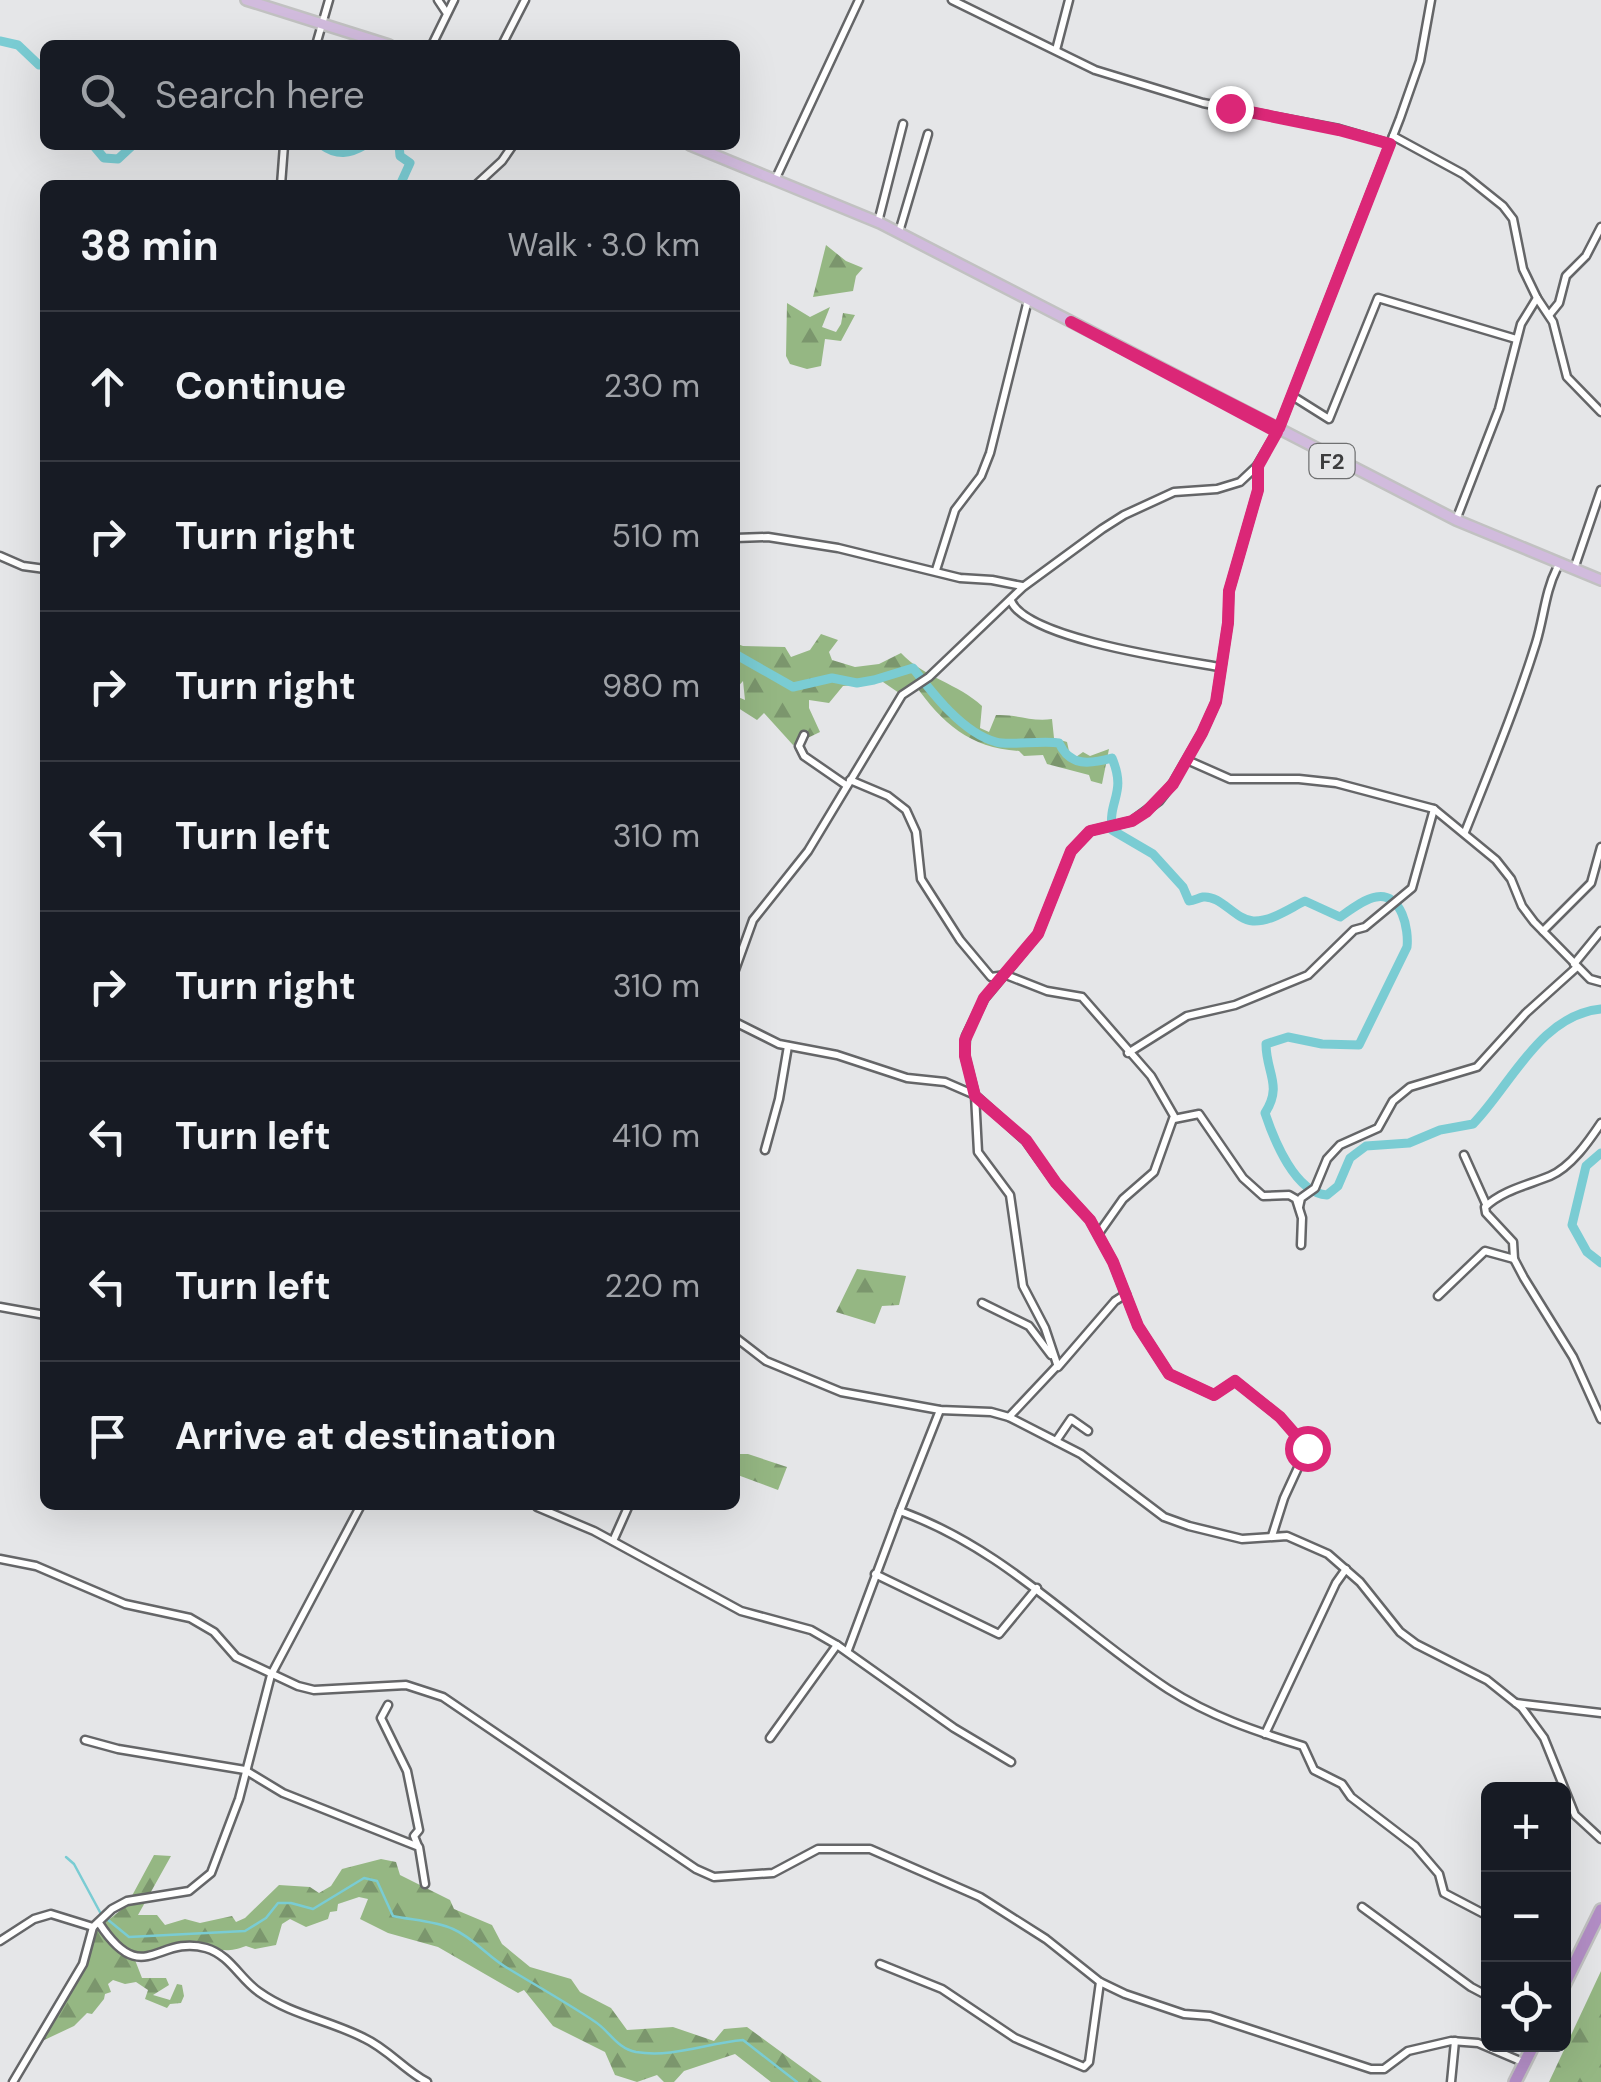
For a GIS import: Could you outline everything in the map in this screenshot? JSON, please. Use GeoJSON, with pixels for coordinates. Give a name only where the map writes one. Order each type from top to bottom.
{"type":"FeatureCollection","features":[{"type":"Feature","properties":{"kind":"highway"},"geometry":{"type":"LineString","coordinates":[[1571,1958],[1601,1910]]}},
{"type":"Feature","properties":{"kind":"highway"},"geometry":{"type":"LineString","coordinates":[[1515,2082],[1530,2052]]}},
{"type":"Feature","properties":{"kind":"main road"},"geometry":{"type":"LineString","coordinates":[[246,0],[375,40]]}},
{"type":"Feature","properties":{"kind":"main road","name":"F2"},"geometry":{"type":"LineString","coordinates":[[702,150],[899,232],[1454,524],[1601,583]]}},
{"type":"Feature","properties":{"kind":"main road","name":"F2"},"geometry":{"type":"LineString","coordinates":[[1278,430],[1456,520],[1601,583]]}},
{"type":"Feature","properties":{"kind":"street"},"geometry":{"type":"LineString","coordinates":[[318,40],[329,0]]}},
{"type":"Feature","properties":{"kind":"street"},"geometry":{"type":"LineString","coordinates":[[438,0],[446,12]]}},
{"type":"Feature","properties":{"kind":"street"},"geometry":{"type":"LineString","coordinates":[[434,40],[454,0]]}},
{"type":"Feature","properties":{"kind":"street"},"geometry":{"type":"LineString","coordinates":[[505,40],[525,0]]}},
{"type":"Feature","properties":{"kind":"street"},"geometry":{"type":"LineString","coordinates":[[775,180],[859,0]]}},
{"type":"Feature","properties":{"kind":"street"},"geometry":{"type":"LineString","coordinates":[[952,0],[1095,70],[1203,103],[1392,140],[1464,174],[1513,218],[1522,269],[1550,314],[1567,377],[1601,412]]}},
{"type":"Feature","properties":{"kind":"street"},"geometry":{"type":"LineString","coordinates":[[1056,50],[1068,0]]}},
{"type":"Feature","properties":{"kind":"street"},"geometry":{"type":"LineString","coordinates":[[740,956],[753,920],[808,851],[894,705],[914,685],[930,676],[1023,587],[1124,515],[1174,492],[1231,486],[1258,466],[1294,397],[1334,280],[1392,140],[1420,61],[1431,0]]}},
{"type":"Feature","properties":{"kind":"street"},"geometry":{"type":"LineString","coordinates":[[878,222],[903,124]]}},
{"type":"Feature","properties":{"kind":"street"},"geometry":{"type":"LineString","coordinates":[[899,232],[928,134]]}},
{"type":"Feature","properties":{"kind":"street"},"geometry":{"type":"LineString","coordinates":[[282,180],[284,150]]}},
{"type":"Feature","properties":{"kind":"street"},"geometry":{"type":"LineString","coordinates":[[482,180],[510,150]]}},
{"type":"Feature","properties":{"kind":"street"},"geometry":{"type":"LineString","coordinates":[[1550,314],[1559,303],[1566,276],[1586,256],[1601,227]]}},
{"type":"Feature","properties":{"kind":"street"},"geometry":{"type":"LineString","coordinates":[[1294,397],[1329,419],[1378,298],[1516,339]]}},
{"type":"Feature","properties":{"kind":"street"},"geometry":{"type":"LineString","coordinates":[[1456,520],[1499,408],[1521,324],[1538,298]]}},
{"type":"Feature","properties":{"kind":"street"},"geometry":{"type":"LineString","coordinates":[[936,570],[955,510],[982,476],[990,453],[1028,300]]}},
{"type":"Feature","properties":{"kind":"street"},"geometry":{"type":"LineString","coordinates":[[1058,1367],[1023,1286],[1010,1195],[978,1152],[975,1096],[965,1056],[966,1036],[984,998],[1038,934],[1071,851],[1090,831],[1132,821],[1158,800],[1187,760],[1216,702],[1229,591],[1258,490],[1258,466]]}},
{"type":"Feature","properties":{"kind":"street"},"geometry":{"type":"LineString","coordinates":[[1574,570],[1601,490]]}},
{"type":"Feature","properties":{"kind":"street"},"geometry":{"type":"LineString","coordinates":[[740,538],[768,537],[829,546],[960,578],[1023,587]]}},
{"type":"Feature","properties":{"kind":"street"},"geometry":{"type":"LineString","coordinates":[[0,556],[40,569]]}},
{"type":"Feature","properties":{"kind":"street"},"geometry":{"type":"LineString","coordinates":[[1465,832],[1520,692],[1556,568]]}},
{"type":"Feature","properties":{"kind":"street"},"geometry":{"type":"LineString","coordinates":[[1011,600],[1018,612],[1077,638],[1220,667]]}},
{"type":"Feature","properties":{"kind":"street"},"geometry":{"type":"LineString","coordinates":[[804,735],[799,746],[804,756],[848,783],[888,796],[906,810],[916,832],[921,879],[960,940],[991,977],[1006,975],[1047,991],[1082,997],[1162,1092],[1174,1119],[1154,1172],[1123,1199],[1098,1234]]}},
{"type":"Feature","properties":{"kind":"street"},"geometry":{"type":"LineString","coordinates":[[1187,760],[1230,779],[1336,783],[1434,808],[1465,832],[1511,879],[1522,906],[1576,966],[1590,979],[1601,982]]}},
{"type":"Feature","properties":{"kind":"street"},"geometry":{"type":"LineString","coordinates":[[1128,1053],[1187,1016],[1235,1005],[1308,975],[1354,930],[1365,927],[1412,888],[1434,808]]}},
{"type":"Feature","properties":{"kind":"street"},"geometry":{"type":"LineString","coordinates":[[1543,931],[1592,883],[1601,847]]}},
{"type":"Feature","properties":{"kind":"street"},"geometry":{"type":"LineString","coordinates":[[1300,1202],[1315,1188],[1327,1158],[1340,1145],[1378,1128],[1394,1100],[1410,1087],[1477,1068],[1526,1013],[1576,966],[1601,932]]}},
{"type":"Feature","properties":{"kind":"street"},"geometry":{"type":"LineString","coordinates":[[740,1024],[788,1046],[837,1055],[884,1073],[944,1082],[975,1096],[1026,1140],[1098,1234],[1138,1326],[1169,1374],[1214,1395],[1235,1381],[1280,1417],[1307,1448],[1272,1536]]}},
{"type":"Feature","properties":{"kind":"street"},"geometry":{"type":"LineString","coordinates":[[765,1150],[780,1100],[788,1046]]}},
{"type":"Feature","properties":{"kind":"street"},"geometry":{"type":"LineString","coordinates":[[1174,1119],[1200,1114],[1248,1183],[1263,1196],[1289,1195],[1300,1202]]}},
{"type":"Feature","properties":{"kind":"street"},"geometry":{"type":"LineString","coordinates":[[1486,1204],[1530,1180],[1553,1176],[1589,1141],[1601,1123]]}},
{"type":"Feature","properties":{"kind":"street"},"geometry":{"type":"LineString","coordinates":[[1464,1155],[1486,1212],[1513,1242],[1514,1259],[1573,1357],[1601,1419]]}},
{"type":"Feature","properties":{"kind":"street"},"geometry":{"type":"LineString","coordinates":[[1300,1202],[1301,1245]]}},
{"type":"Feature","properties":{"kind":"street"},"geometry":{"type":"LineString","coordinates":[[1438,1296],[1485,1251],[1514,1259]]}},
{"type":"Feature","properties":{"kind":"street"},"geometry":{"type":"LineString","coordinates":[[1009,1417],[1115,1301],[1126,1294]]}},
{"type":"Feature","properties":{"kind":"street"},"geometry":{"type":"LineString","coordinates":[[982,1302],[1029,1326],[1058,1367]]}},
{"type":"Feature","properties":{"kind":"street"},"geometry":{"type":"LineString","coordinates":[[0,1307],[40,1315]]}},
{"type":"Feature","properties":{"kind":"street"},"geometry":{"type":"LineString","coordinates":[[740,1341],[766,1361],[841,1392],[940,1410],[991,1412],[1009,1417],[1102,1467],[1164,1516],[1242,1539],[1272,1536],[1304,1541],[1328,1554],[1370,1594],[1400,1632],[1487,1680],[1515,1703],[1544,1738],[1575,1815],[1601,1839]]}},
{"type":"Feature","properties":{"kind":"street"},"geometry":{"type":"LineString","coordinates":[[848,1650],[940,1410]]}},
{"type":"Feature","properties":{"kind":"street"},"geometry":{"type":"LineString","coordinates":[[1056,1441],[1071,1420],[1088,1431]]}},
{"type":"Feature","properties":{"kind":"street"},"geometry":{"type":"LineString","coordinates":[[12,2082],[83,1964],[100,1921],[127,1901],[189,1891],[206,1880],[224,1843],[271,1676],[358,1510]]}},
{"type":"Feature","properties":{"kind":"street"},"geometry":{"type":"LineString","coordinates":[[544,1510],[613,1541],[741,1611],[812,1630],[848,1650],[954,1728],[1011,1762]]}},
{"type":"Feature","properties":{"kind":"street"},"geometry":{"type":"LineString","coordinates":[[613,1541],[627,1510]]}},
{"type":"Feature","properties":{"kind":"street"},"geometry":{"type":"LineString","coordinates":[[900,1511],[969,1542],[1038,1588],[1167,1688],[1240,1726],[1302,1746],[1314,1770],[1342,1784],[1351,1797],[1414,1846],[1439,1874],[1444,1893],[1481,1912]]}},
{"type":"Feature","properties":{"kind":"street"},"geometry":{"type":"LineString","coordinates":[[0,1559],[36,1566],[125,1604],[190,1618],[214,1632],[236,1657],[271,1676],[314,1690],[406,1685],[443,1697],[696,1869],[714,1877],[774,1873],[830,1846],[870,1849],[980,1897],[1046,1939],[1100,1982],[1151,2004],[1184,2014],[1210,2016],[1371,2069],[1384,2069],[1408,2050],[1455,2041],[1478,2044],[1524,2062]]}},
{"type":"Feature","properties":{"kind":"street"},"geometry":{"type":"LineString","coordinates":[[1266,1734],[1336,1583],[1346,1570]]}},
{"type":"Feature","properties":{"kind":"street"},"geometry":{"type":"LineString","coordinates":[[875,1574],[1000,1634],[1038,1588]]}},
{"type":"Feature","properties":{"kind":"street"},"geometry":{"type":"LineString","coordinates":[[770,1738],[837,1645]]}},
{"type":"Feature","properties":{"kind":"street"},"geometry":{"type":"LineString","coordinates":[[1515,1703],[1601,1713]]}},
{"type":"Feature","properties":{"kind":"street"},"geometry":{"type":"LineString","coordinates":[[388,1705],[381,1718],[407,1771],[418,1830],[414,1836],[425,1884]]}},
{"type":"Feature","properties":{"kind":"street"},"geometry":{"type":"LineString","coordinates":[[85,1740],[245,1770],[283,1793],[418,1847]]}},
{"type":"Feature","properties":{"kind":"street"},"geometry":{"type":"LineString","coordinates":[[1362,1906],[1481,1993]]}},
{"type":"Feature","properties":{"kind":"street"},"geometry":{"type":"LineString","coordinates":[[0,1941],[34,1919],[51,1914],[100,1921],[120,1950],[132,1956],[199,1947],[216,1952],[261,1994],[305,2017],[369,2040],[427,2082]]}},
{"type":"Feature","properties":{"kind":"street"},"geometry":{"type":"LineString","coordinates":[[880,1964],[942,1989],[1015,2038],[1084,2068],[1089,2062],[1100,1982]]}},
{"type":"Feature","properties":{"kind":"street"},"geometry":{"type":"LineString","coordinates":[[1451,2082],[1455,2041]]}},
{"type":"Feature","properties":{"kind":"green space"},"geometry":{"type":"Polygon","coordinates":[[[826,245],[846,261],[863,268],[856,276],[853,291],[813,297],[826,245]]]}},
{"type":"Feature","properties":{"kind":"green space"},"geometry":{"type":"Polygon","coordinates":[[[787,303],[810,317],[830,307],[822,327],[836,332],[843,313],[855,315],[841,341],[825,339],[821,366],[807,369],[790,364],[786,356],[787,303]]]}},
{"type":"Feature","properties":{"kind":"green space"},"geometry":{"type":"Polygon","coordinates":[[[821,634],[838,640],[829,652],[832,660],[855,667],[879,664],[901,653],[982,706],[980,728],[989,732],[996,715],[1052,719],[1054,738],[1067,742],[1076,757],[1083,752],[1090,756],[1109,749],[1102,784],[1091,781],[1089,775],[1047,764],[1043,755],[1024,756],[1019,751],[972,739],[947,722],[915,685],[902,695],[883,682],[843,686],[829,703],[809,700],[820,732],[793,745],[764,713],[757,720],[740,709],[740,698],[745,700],[743,681],[740,684],[740,645],[785,647],[791,657],[810,650],[821,634]]]}},
{"type":"Feature","properties":{"kind":"green space"},"geometry":{"type":"Polygon","coordinates":[[[857,1269],[906,1276],[899,1305],[882,1306],[875,1324],[836,1312],[857,1269]]]}},
{"type":"Feature","properties":{"kind":"green space"},"geometry":{"type":"Polygon","coordinates":[[[740,1454],[787,1467],[778,1490],[740,1476],[740,1454]]]}},
{"type":"Feature","properties":{"kind":"green space"},"geometry":{"type":"Polygon","coordinates":[[[154,1855],[171,1856],[138,1915],[157,1915],[165,1925],[185,1919],[200,1923],[232,1916],[236,1922],[279,1885],[310,1887],[319,1893],[331,1886],[342,1869],[381,1859],[396,1862],[400,1875],[450,1900],[454,1909],[492,1925],[502,1944],[530,1967],[571,1979],[580,1992],[611,2008],[627,2030],[673,2027],[714,2041],[724,2029],[747,2027],[822,2082],[771,2082],[735,2054],[684,2071],[674,2082],[664,2082],[657,2075],[637,2082],[615,2075],[605,2052],[553,2026],[524,1990],[518,1993],[438,1947],[388,1933],[360,1919],[368,1899],[359,1897],[338,1904],[337,1911],[330,1912],[328,1919],[306,1927],[290,1919],[282,1924],[276,1945],[223,1950],[183,1945],[135,1960],[142,1978],[166,1978],[169,1985],[153,1995],[170,2000],[177,1984],[182,1985],[181,2003],[167,2008],[145,1999],[148,1990],[136,1982],[113,1980],[108,1984],[111,1992],[105,1994],[92,2014],[87,2013],[74,2026],[40,2042],[86,1968],[96,1930],[127,1905],[154,1855]]]}},
{"type":"Feature","properties":{"kind":"green space"},"geometry":{"type":"Polygon","coordinates":[[[1601,1971],[1601,2082],[1549,2082],[1563,2052],[1571,2052],[1571,2035],[1601,1971]]]}},
{"type":"Feature","properties":{"kind":"waterway"},"geometry":{"type":"LineString","coordinates":[[0,41],[18,45],[40,64]]}},
{"type":"Feature","properties":{"kind":"waterway"},"geometry":{"type":"LineString","coordinates":[[97,150],[104,158],[118,159],[128,150]]}},
{"type":"Feature","properties":{"kind":"waterway"},"geometry":{"type":"LineString","coordinates":[[331,150],[354,150]]}},
{"type":"Feature","properties":{"kind":"waterway"},"geometry":{"type":"LineString","coordinates":[[399,150],[400,156],[410,163],[402,180]]}},
{"type":"Feature","properties":{"kind":"waterway"},"geometry":{"type":"LineString","coordinates":[[740,657],[793,687],[832,678],[857,683],[913,668],[950,711],[984,737],[1001,743],[1059,743],[1069,756],[1081,762],[1112,758],[1118,780],[1112,830],[1153,854],[1183,887],[1189,901],[1210,897],[1246,919],[1260,921],[1305,901],[1340,917],[1371,898],[1392,900],[1405,922],[1407,947],[1359,1045],[1322,1044],[1288,1037],[1266,1044],[1273,1094],[1265,1113],[1287,1163],[1316,1192],[1327,1195],[1338,1186],[1350,1158],[1366,1146],[1409,1143],[1440,1130],[1473,1124],[1544,1038],[1580,1014],[1601,1009]]}},
{"type":"Feature","properties":{"kind":"waterway"},"geometry":{"type":"LineString","coordinates":[[1601,1153],[1586,1166],[1572,1225],[1587,1252],[1601,1263]]}},
{"type":"Feature","properties":{"kind":"waterway"},"geometry":{"type":"LineString","coordinates":[[66,1857],[74,1864],[101,1914]]}},
{"type":"Feature","properties":{"kind":"waterway"},"geometry":{"type":"LineString","coordinates":[[107,1919],[129,1937],[245,1931],[266,1918],[278,1903],[313,1909],[364,1878],[377,1881],[393,1916],[439,1924],[461,1933],[502,1964],[594,2021],[629,2050],[663,2053],[743,2040],[797,2082]]}},
{"type":"Feature","properties":{"kind":"route"},"geometry":{"type":"LineString","coordinates":[[1230,108],[1390,144],[1279,428],[1071,322],[1277,432],[1258,466],[1258,490],[1229,591],[1223,660],[1210,718],[1173,784],[1146,812],[1132,821],[1090,831],[1071,851],[1038,934],[984,998],[969,1027],[965,1056],[975,1096],[1026,1140],[1056,1183],[1090,1220],[1113,1262],[1138,1326],[1169,1374],[1214,1395],[1235,1381],[1280,1417],[1307,1448]]}}]}
